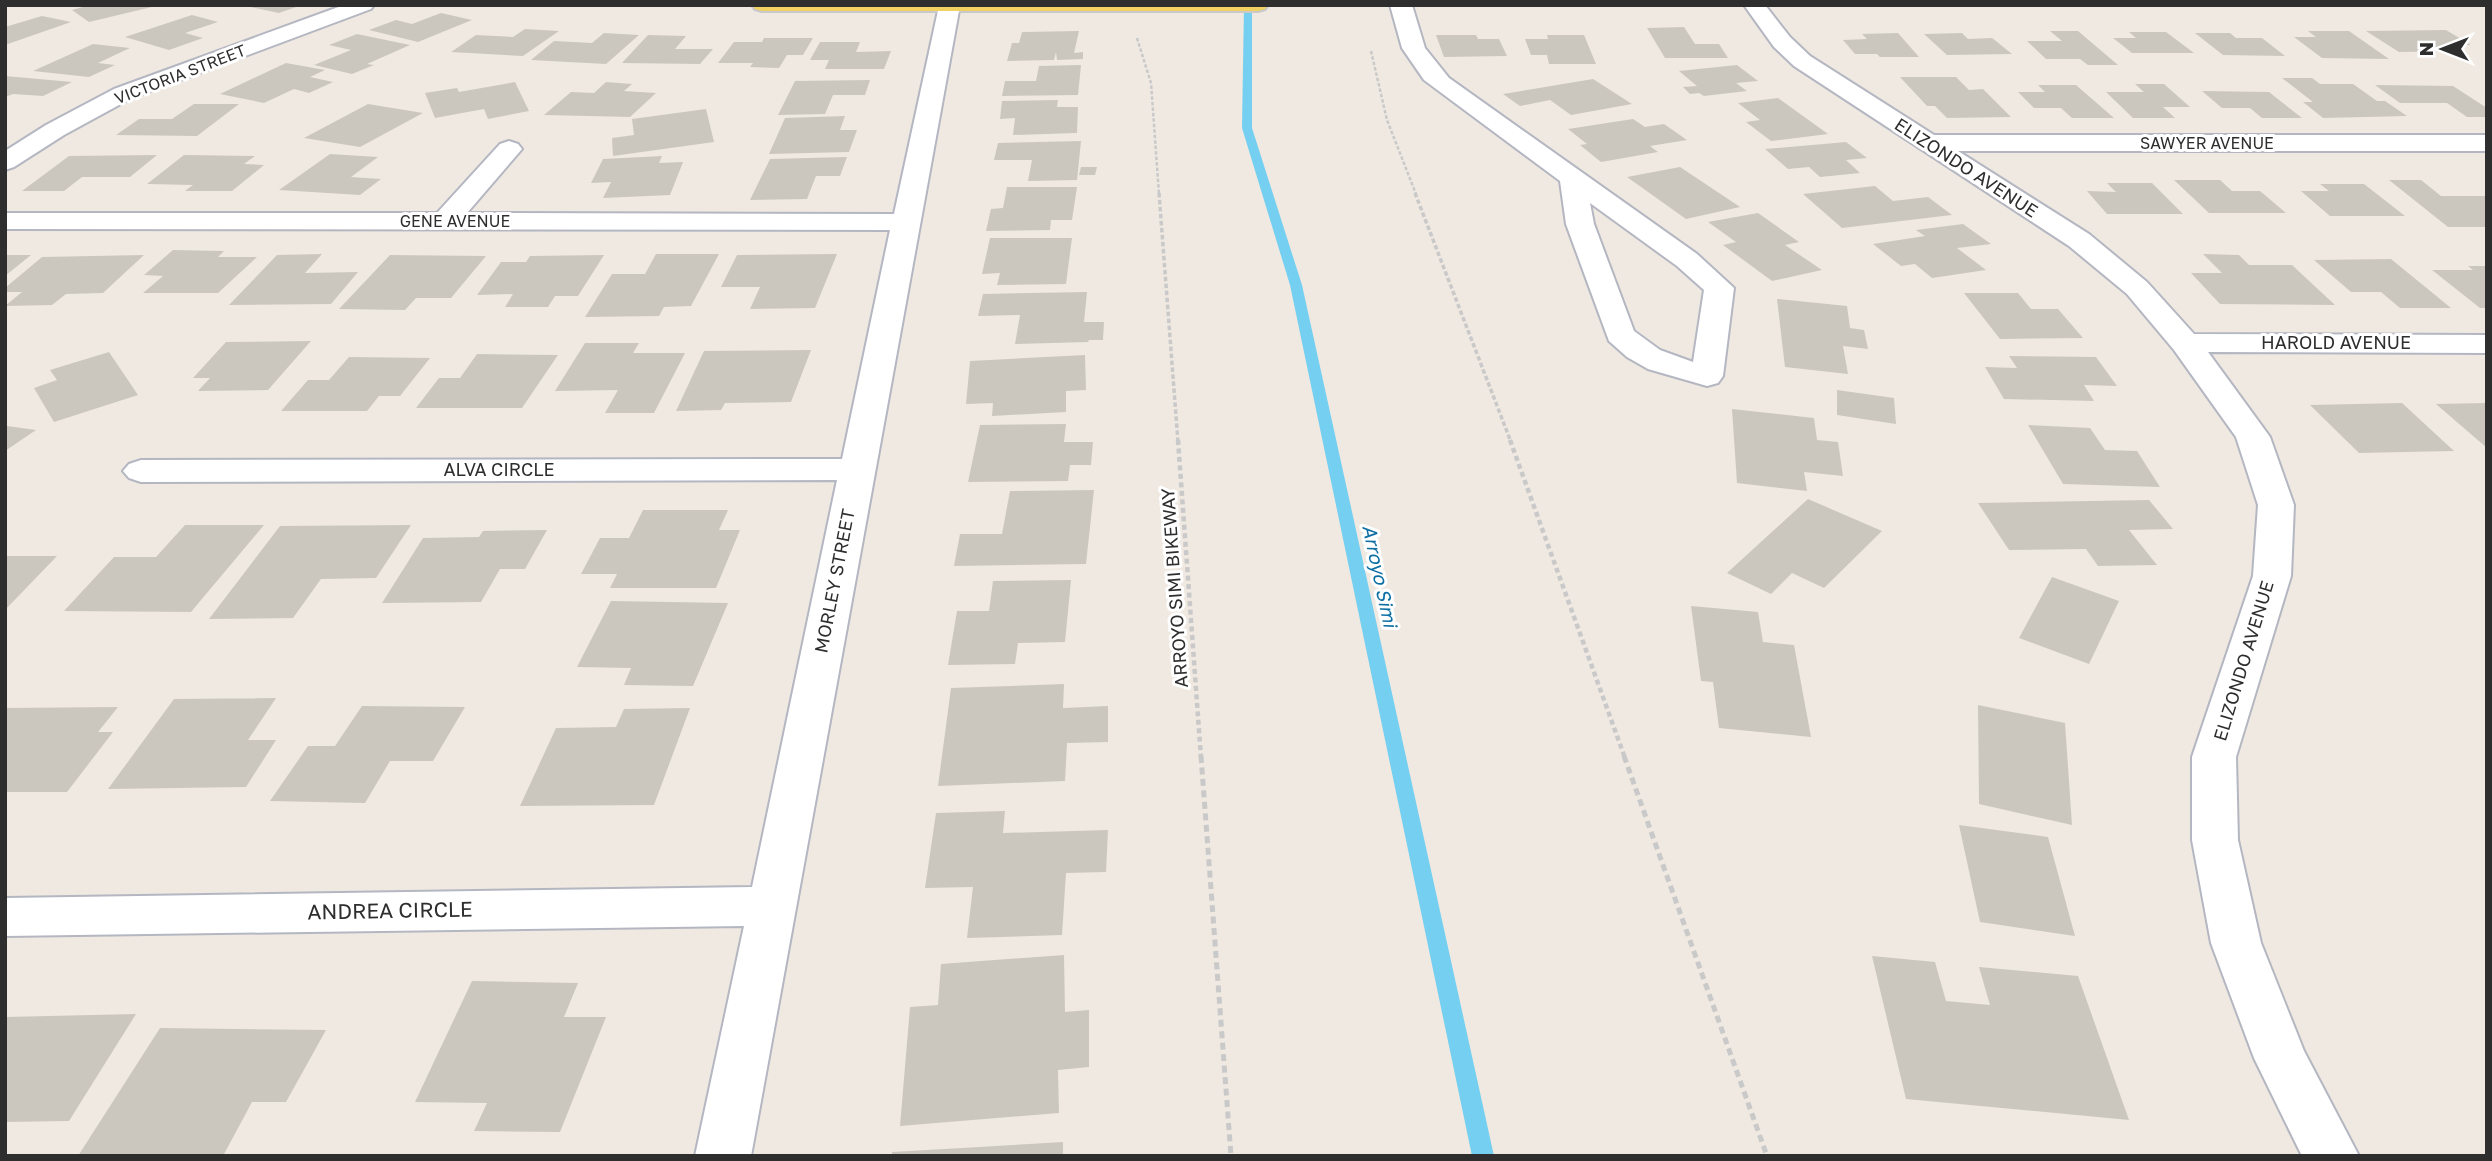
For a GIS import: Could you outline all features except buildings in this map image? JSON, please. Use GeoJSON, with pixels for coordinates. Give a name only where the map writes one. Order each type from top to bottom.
{"type":"FeatureCollection","features":[{"type":"Feature","properties":{"kind":"main road"},"geometry":{"type":"LineString","coordinates":[[762,5],[1258,5]]}},
{"type":"Feature","properties":{"kind":"street","name":"VICTORIA STREET"},"geometry":{"type":"LineString","coordinates":[[5,162],[55,130],[122,94],[364,5]]}},
{"type":"Feature","properties":{"kind":"street"},"geometry":{"type":"LineString","coordinates":[[1401,5],[1404,27],[1418,59],[1429,72],[1688,260],[1719,288],[1707,376],[1658,362],[1632,349],[1620,334],[1580,224],[1573,178]]}},
{"type":"Feature","properties":{"kind":"street","name":"ELIZONDO AVENUE"},"geometry":{"type":"LineString","coordinates":[[1754,5],[1782,42],[1802,61],[2079,240],[2137,288],[2185,343],[2253,437],[2276,505],[2272,576],[2214,757],[2215,841],[2236,943],[2280,1058],[2331,1156]]}},
{"type":"Feature","properties":{"kind":"street","name":"MORLEY STREET"},"geometry":{"type":"LineString","coordinates":[[723,1156],[774,906],[904,222],[950,6]]}},
{"type":"Feature","properties":{"kind":"street","name":"SAWYER AVENUE"},"geometry":{"type":"LineString","coordinates":[[1927,144],[2487,143]]}},
{"type":"Feature","properties":{"kind":"street"},"geometry":{"type":"LineString","coordinates":[[446,220],[509,149]]}},
{"type":"Feature","properties":{"kind":"street","name":"GENE AVENUE"},"geometry":{"type":"LineString","coordinates":[[5,221],[904,222]]}},
{"type":"Feature","properties":{"kind":"street","name":"HAROLD AVENUE"},"geometry":{"type":"LineString","coordinates":[[2185,343],[2487,344]]}},
{"type":"Feature","properties":{"kind":"street","name":"ALVA CIRCLE"},"geometry":{"type":"LineString","coordinates":[[141,471],[856,469]]}},
{"type":"Feature","properties":{"kind":"street","name":"ANDREA CIRCLE"},"geometry":{"type":"LineString","coordinates":[[5,917],[774,906]]}},
{"type":"Feature","properties":{"kind":"path","name":"ARROYO SIMI BIKEWAY"},"geometry":{"type":"LineString","coordinates":[[1136,33],[1151,83],[1231,1156]]}},
{"type":"Feature","properties":{"kind":"path"},"geometry":{"type":"LineString","coordinates":[[1370,44],[1376,81],[1387,120],[1530,492],[1767,1156]]}},
{"type":"Feature","properties":{"kind":"waterway","name":"Arroyo Simi"},"geometry":{"type":"LineString","coordinates":[[1248,5],[1247,128],[1296,285],[1483,1156]]}}]}
